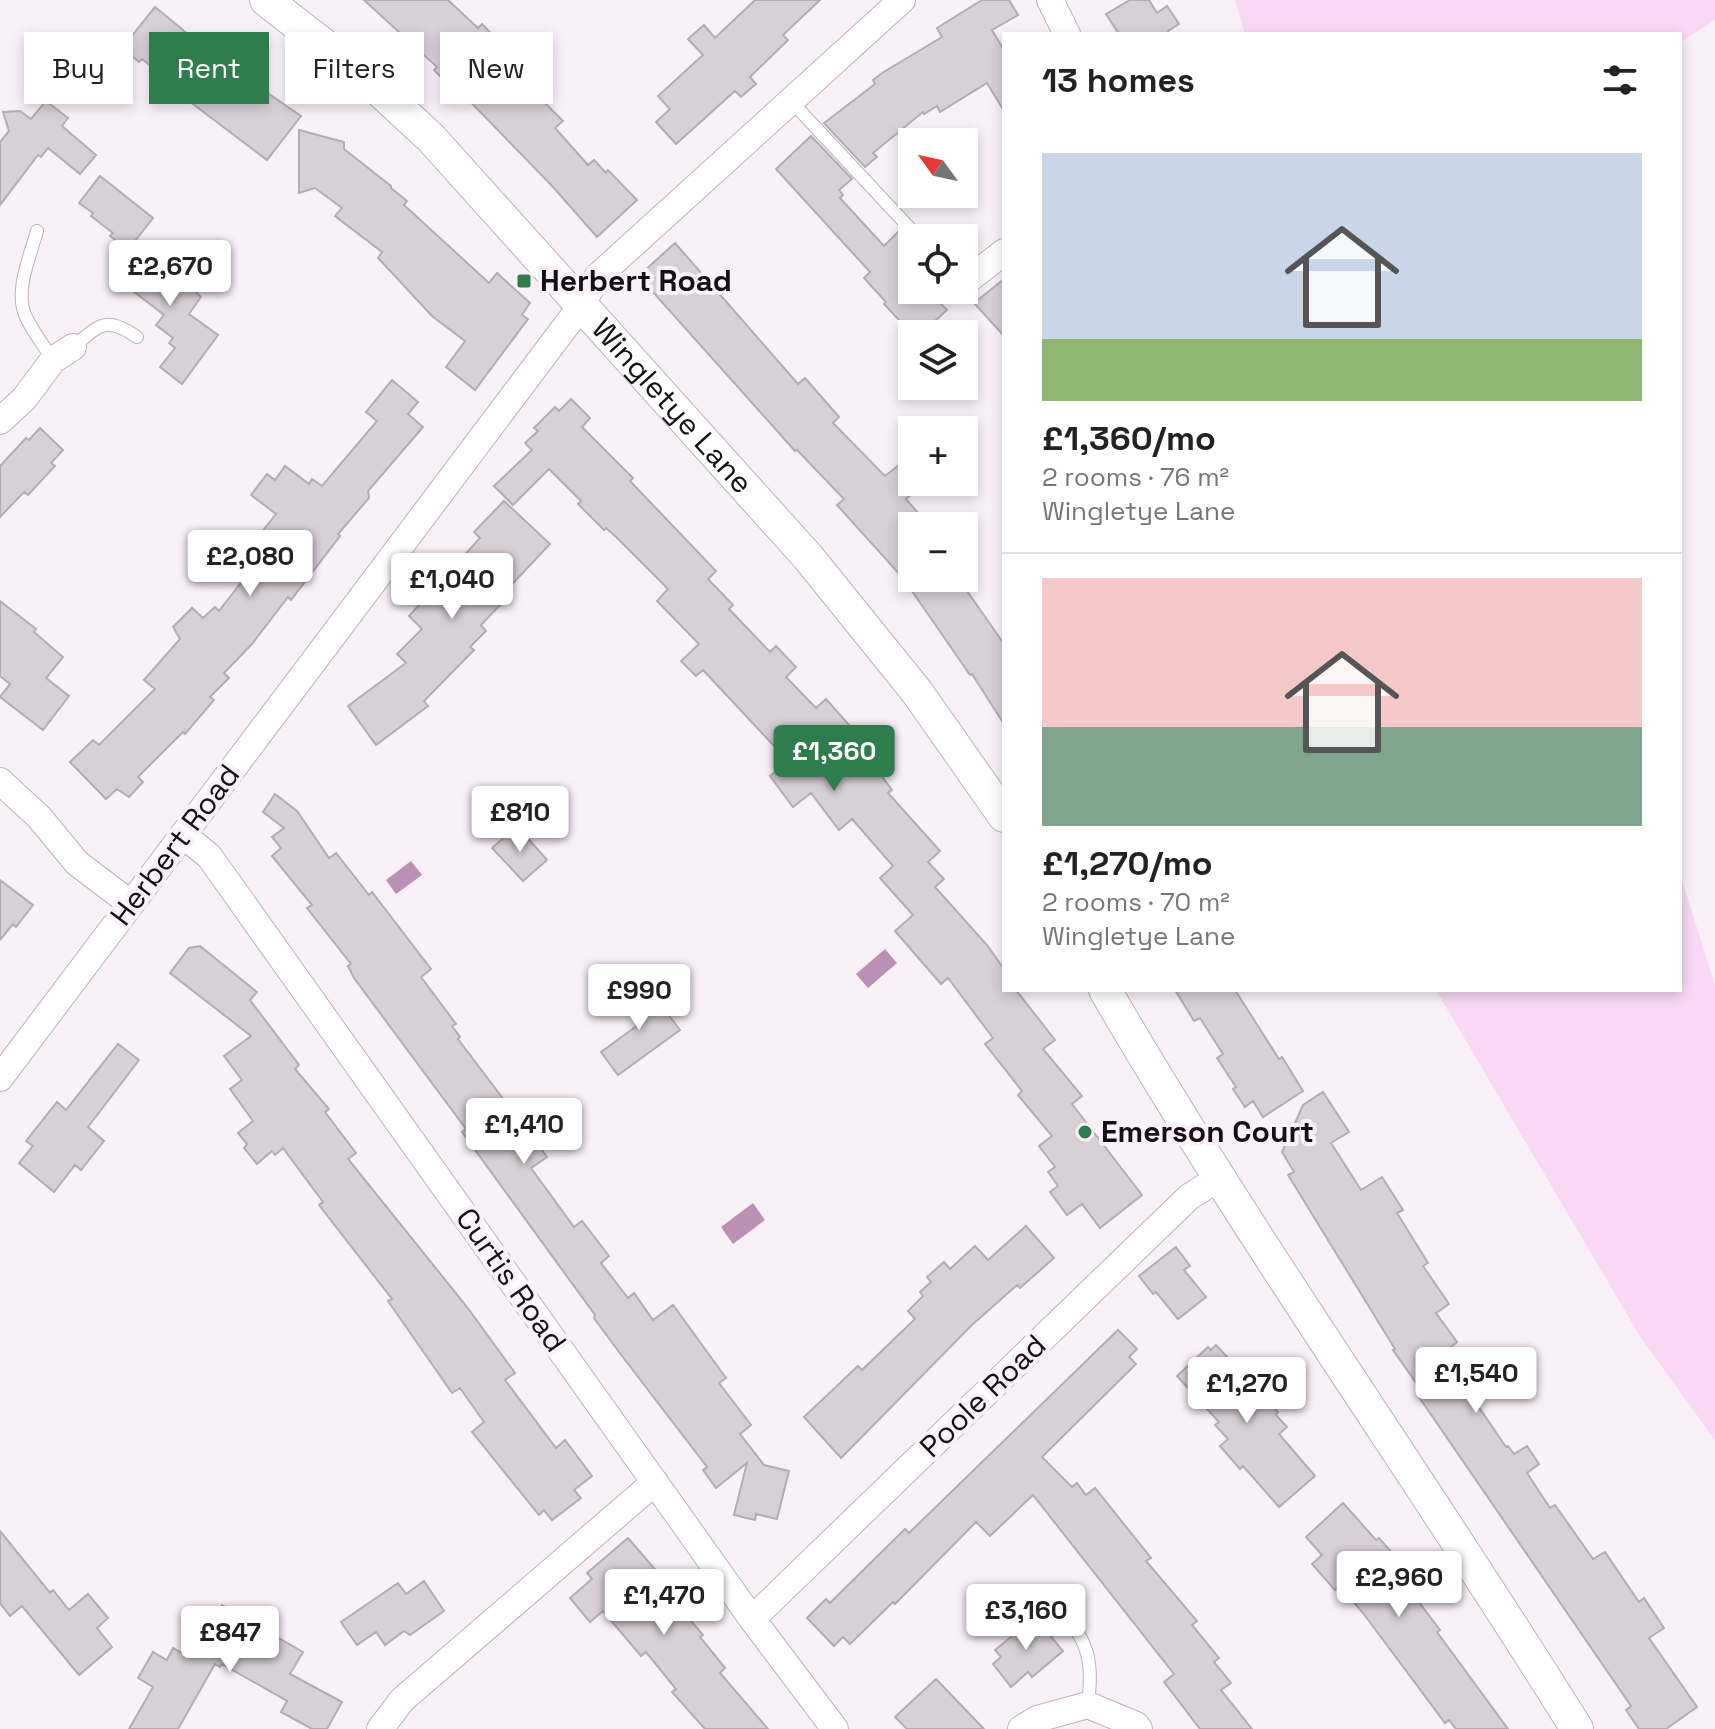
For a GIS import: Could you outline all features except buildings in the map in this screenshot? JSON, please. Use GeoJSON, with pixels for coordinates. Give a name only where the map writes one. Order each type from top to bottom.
{"type":"FeatureCollection","features":[{"type":"Feature","properties":{"kind":"street","name":"Wingletye Lane"},"geometry":{"type":"LineString","coordinates":[[266,0],[365,77],[431,138],[808,557],[972,768],[1002,813]]}},
{"type":"Feature","properties":{"kind":"street"},"geometry":{"type":"LineString","coordinates":[[1050,0],[1066,32]]}},
{"type":"Feature","properties":{"kind":"street","name":"Herbert Road"},"geometry":{"type":"LineString","coordinates":[[0,1078],[581,306],[597,277],[896,2]]}},
{"type":"Feature","properties":{"kind":"street"},"geometry":{"type":"LineString","coordinates":[[978,272],[1002,254]]}},
{"type":"Feature","properties":{"kind":"street"},"geometry":{"type":"LineString","coordinates":[[0,421],[24,399],[63,353]]}},
{"type":"Feature","properties":{"kind":"street"},"geometry":{"type":"LineString","coordinates":[[0,781],[39,817],[77,863],[131,904]]}},
{"type":"Feature","properties":{"kind":"street","name":"Curtis Road"},"geometry":{"type":"LineString","coordinates":[[183,835],[209,856],[752,1619],[835,1729]]}},
{"type":"Feature","properties":{"kind":"street"},"geometry":{"type":"LineString","coordinates":[[1106,992],[1219,1178],[1490,1589],[1577,1729]]}},
{"type":"Feature","properties":{"kind":"street","name":"Poole Road"},"geometry":{"type":"LineString","coordinates":[[752,1619],[1189,1197],[1219,1178]]}},
{"type":"Feature","properties":{"kind":"street"},"geometry":{"type":"LineString","coordinates":[[380,1729],[402,1700],[655,1482]]}},
{"type":"Feature","properties":{"kind":"street"},"geometry":{"type":"LineString","coordinates":[[1021,1729],[1037,1719],[1088,1705],[1139,1729]]}},
{"type":"Feature","properties":{"kind":"lane"},"geometry":{"type":"LineString","coordinates":[[790,100],[906,224]]}},
{"type":"Feature","properties":{"kind":"lane"},"geometry":{"type":"LineString","coordinates":[[37,231],[23,284],[22,304],[26,318],[63,353],[104,325],[118,323],[137,337]]}},
{"type":"Feature","properties":{"kind":"lane"},"geometry":{"type":"LineString","coordinates":[[1053,1600],[1080,1633],[1092,1670],[1088,1705]]}},
{"type":"Feature","properties":{"kind":"shaded area"},"geometry":{"type":"Polygon","coordinates":[[[1235,0],[1715,0],[1715,20],[1682,41],[1682,32],[1244,32],[1235,0]]]}},
{"type":"Feature","properties":{"kind":"shaded area"},"geometry":{"type":"Polygon","coordinates":[[[411,861],[422,875],[396,894],[386,880],[411,861]]]}},
{"type":"Feature","properties":{"kind":"shaded area"},"geometry":{"type":"Polygon","coordinates":[[[1682,880],[1715,985],[1715,1440],[1641,1338],[1437,992],[1682,992],[1682,880]]]}},
{"type":"Feature","properties":{"kind":"shaded area"},"geometry":{"type":"Polygon","coordinates":[[[885,949],[897,963],[868,988],[856,974],[885,949]]]}},
{"type":"Feature","properties":{"kind":"shaded area"},"geometry":{"type":"Polygon","coordinates":[[[753,1203],[765,1220],[733,1244],[721,1227],[753,1203]]]}},
{"type":"Feature","properties":{"kind":"place","name":"Herbert Road"},"geometry":{"type":"Point","coordinates":[524,281]}},
{"type":"Feature","properties":{"kind":"place","name":"Emerson Court"},"geometry":{"type":"Point","coordinates":[1085,1132]}}]}
